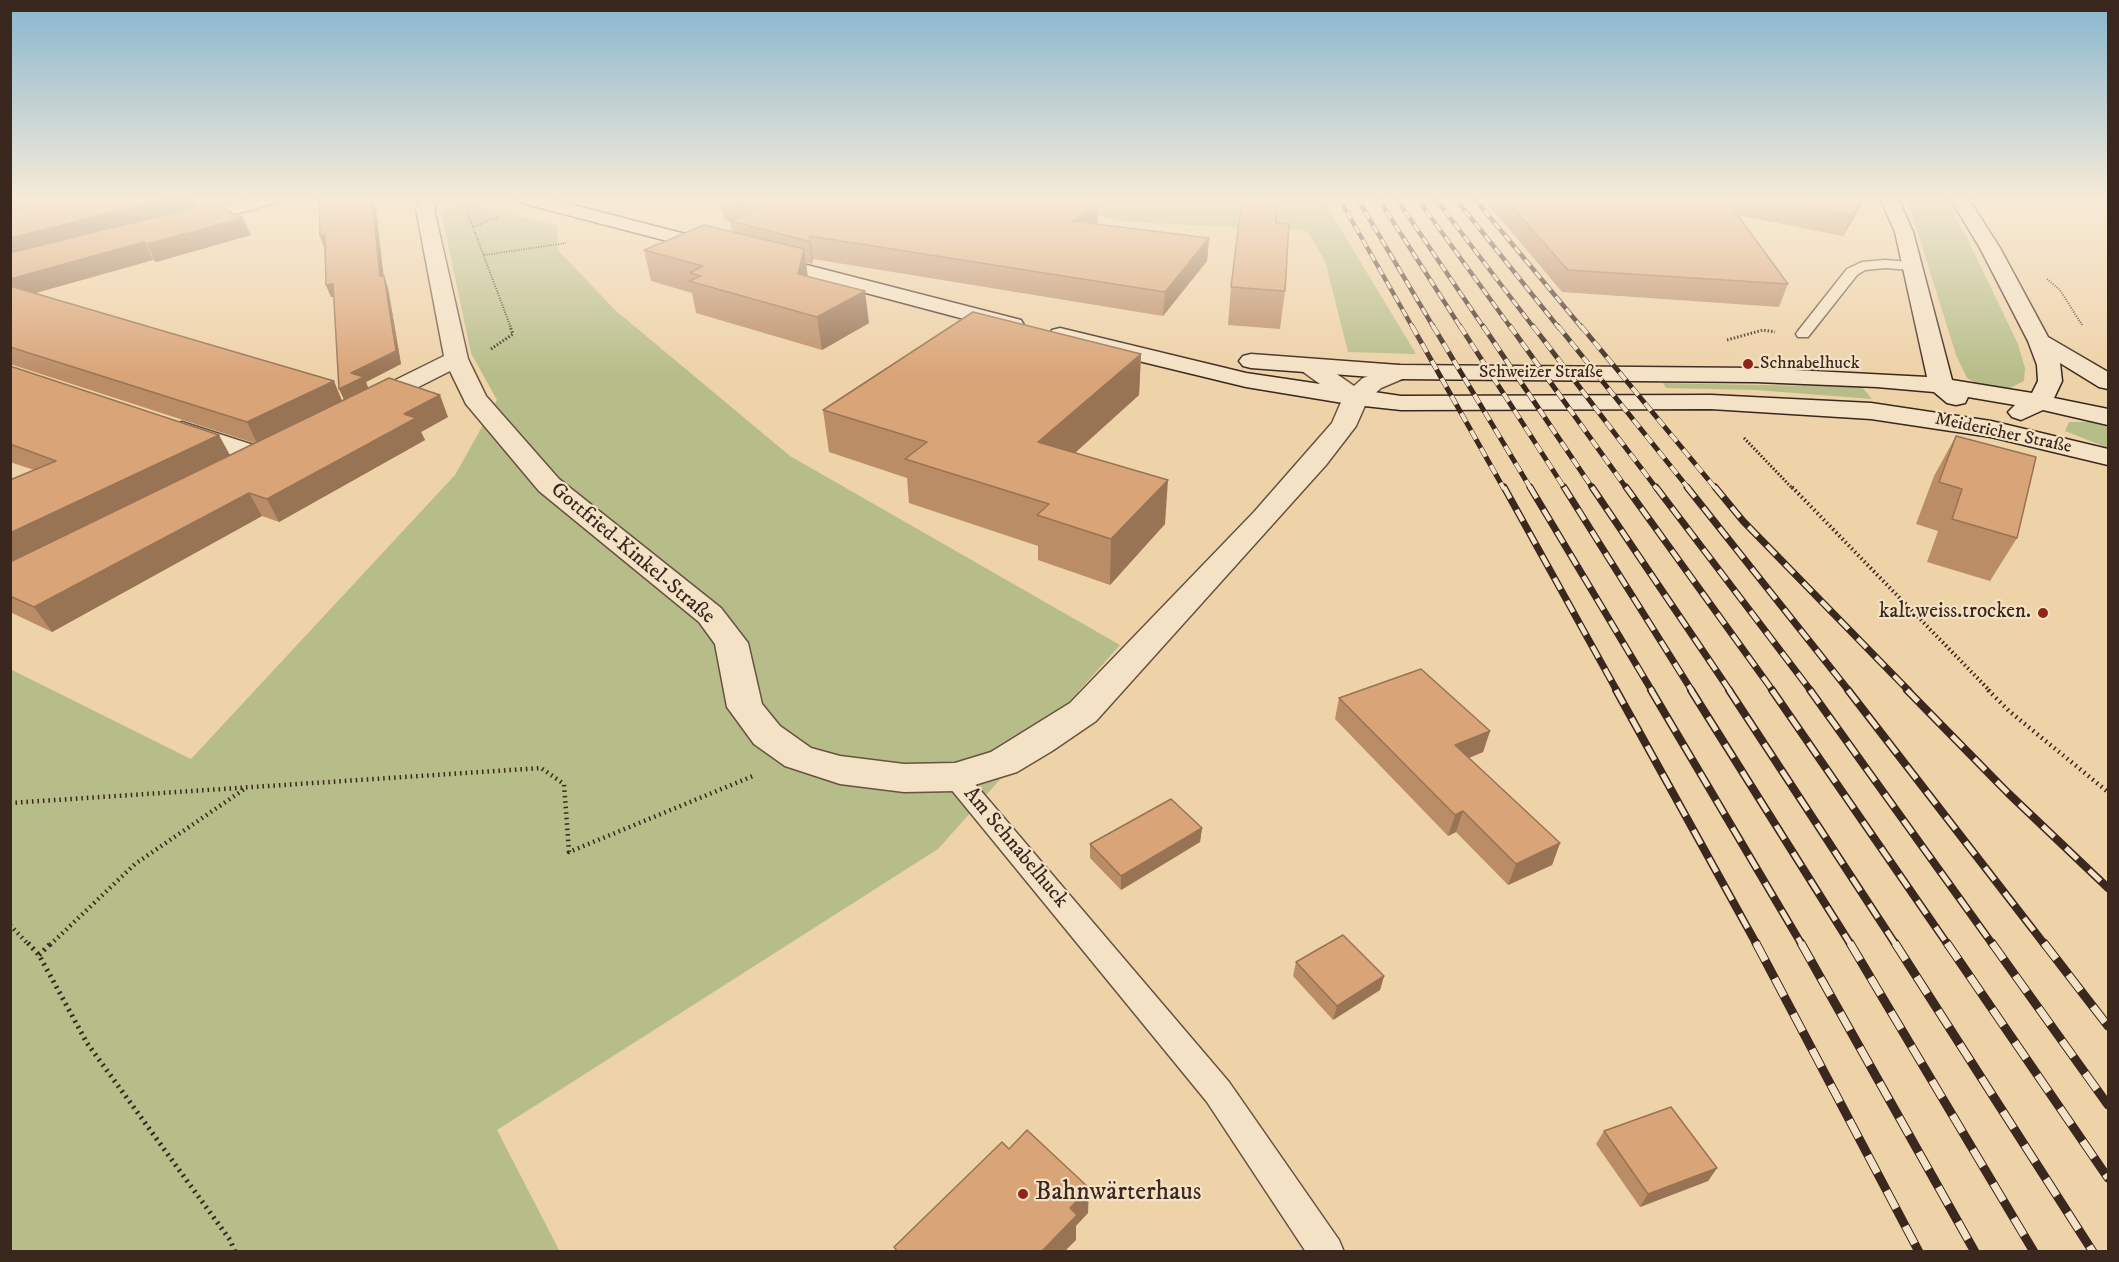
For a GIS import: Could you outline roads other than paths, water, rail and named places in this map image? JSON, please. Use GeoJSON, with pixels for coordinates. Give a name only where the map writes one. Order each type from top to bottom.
{"type":"FeatureCollection","features":[{"type":"Feature","properties":{"kind":"main road","name":"Gottfried-Kinkel-Straße"},"geometry":{"type":"LineString","coordinates":[[435,257],[456,359],[476,399],[549,485],[710,615],[731,643],[745,707],[767,735],[798,757],[840,770],[904,778],[955,777]]}},
{"type":"Feature","properties":{"kind":"main road","name":"Schweizer Straße"},"geometry":{"type":"LineString","coordinates":[[752,257],[1039,331],[1246,380],[1355,398],[1401,403],[1711,402],[1771,404],[1896,414]]}},
{"type":"Feature","properties":{"kind":"main road"},"geometry":{"type":"LineString","coordinates":[[1909,257],[1941,385],[1991,429],[2040,402],[2049,381],[2049,365],[2039,341],[1995,257]]}},
{"type":"Feature","properties":{"kind":"main road"},"geometry":{"type":"LineString","coordinates":[[2039,341],[2109,382]]}},
{"type":"Feature","properties":{"kind":"main road","name":"Schweizer Straße"},"geometry":{"type":"LineString","coordinates":[[1142,354],[1399,372],[1756,375],[1941,385]]}},
{"type":"Feature","properties":{"kind":"main road"},"geometry":{"type":"LineString","coordinates":[[343,416],[456,359]]}},
{"type":"Feature","properties":{"kind":"main road"},"geometry":{"type":"LineString","coordinates":[[1310,366],[1355,398],[1372,383],[1399,372]]}},
{"type":"Feature","properties":{"kind":"main road","name":"Meidericher Straße"},"geometry":{"type":"LineString","coordinates":[[1941,385],[2040,402],[2109,417]]}},
{"type":"Feature","properties":{"kind":"main road","name":"Am Schnabelhuck"},"geometry":{"type":"LineString","coordinates":[[955,777],[1004,762],[1039,742],[1083,712],[1316,459],[1343,426],[1351,412],[1355,398]]}},
{"type":"Feature","properties":{"kind":"main road","name":"Meidericher Straße"},"geometry":{"type":"LineString","coordinates":[[1896,414],[1991,429],[2109,457]]}},
{"type":"Feature","properties":{"kind":"main road"},"geometry":{"type":"LineString","coordinates":[[158,422],[270,451],[229,472]]}},
{"type":"Feature","properties":{"kind":"lane"},"geometry":{"type":"LineString","coordinates":[[1803,334],[1852,272],[1862,266],[1885,264],[1911,266]]}},
{"type":"Feature","properties":{"kind":"lane","name":"Am Schnabelhuck"},"geometry":{"type":"LineString","coordinates":[[955,777],[1218,1092],[1327,1251]]}},
{"type":"Feature","properties":{"kind":"railway"},"geometry":{"type":"LineString","coordinates":[[1373,257],[1413,328]]}},
{"type":"Feature","properties":{"kind":"railway"},"geometry":{"type":"LineString","coordinates":[[1392,257],[1434,328]]}},
{"type":"Feature","properties":{"kind":"railway"},"geometry":{"type":"LineString","coordinates":[[1416,257],[1461,328]]}},
{"type":"Feature","properties":{"kind":"railway"},"geometry":{"type":"LineString","coordinates":[[1436,257],[1484,328]]}},
{"type":"Feature","properties":{"kind":"railway"},"geometry":{"type":"LineString","coordinates":[[1460,257],[1511,328]]}},
{"type":"Feature","properties":{"kind":"railway"},"geometry":{"type":"LineString","coordinates":[[1480,257],[1534,328]]}},
{"type":"Feature","properties":{"kind":"railway"},"geometry":{"type":"LineString","coordinates":[[1502,257],[1559,328]]}},
{"type":"Feature","properties":{"kind":"railway"},"geometry":{"type":"LineString","coordinates":[[1523,257],[1582,328]]}},
{"type":"Feature","properties":{"kind":"railway"},"geometry":{"type":"LineString","coordinates":[[1412,326],[1504,489]]}},
{"type":"Feature","properties":{"kind":"railway"},"geometry":{"type":"LineString","coordinates":[[1433,326],[1531,489]]}},
{"type":"Feature","properties":{"kind":"railway"},"geometry":{"type":"LineString","coordinates":[[1460,326],[1565,489]]}},
{"type":"Feature","properties":{"kind":"railway"},"geometry":{"type":"LineString","coordinates":[[1483,326],[1593,489]]}},
{"type":"Feature","properties":{"kind":"railway"},"geometry":{"type":"LineString","coordinates":[[1510,326],[1627,489]]}},
{"type":"Feature","properties":{"kind":"railway"},"geometry":{"type":"LineString","coordinates":[[1533,326],[1657,489]]}},
{"type":"Feature","properties":{"kind":"railway"},"geometry":{"type":"LineString","coordinates":[[1558,326],[1689,489]]}},
{"type":"Feature","properties":{"kind":"railway"},"geometry":{"type":"LineString","coordinates":[[1581,326],[1716,489]]}},
{"type":"Feature","properties":{"kind":"railway"},"geometry":{"type":"LineString","coordinates":[[1504,487],[1617,691]]}},
{"type":"Feature","properties":{"kind":"railway"},"geometry":{"type":"LineString","coordinates":[[1530,487],[1652,691]]}},
{"type":"Feature","properties":{"kind":"railway"},"geometry":{"type":"LineString","coordinates":[[1564,487],[1692,691]]}},
{"type":"Feature","properties":{"kind":"railway"},"geometry":{"type":"LineString","coordinates":[[1592,487],[1730,691]]}},
{"type":"Feature","properties":{"kind":"railway"},"geometry":{"type":"LineString","coordinates":[[1626,487],[1773,691]]}},
{"type":"Feature","properties":{"kind":"railway"},"geometry":{"type":"LineString","coordinates":[[1656,487],[1811,691]]}},
{"type":"Feature","properties":{"kind":"railway"},"geometry":{"type":"LineString","coordinates":[[1687,487],[1849,691]]}},
{"type":"Feature","properties":{"kind":"railway"},"geometry":{"type":"LineString","coordinates":[[1715,487],[1743,521],[1909,691]]}},
{"type":"Feature","properties":{"kind":"railway"},"geometry":{"type":"LineString","coordinates":[[1616,690],[1757,945]]}},
{"type":"Feature","properties":{"kind":"railway"},"geometry":{"type":"LineString","coordinates":[[1651,690],[1802,945]]}},
{"type":"Feature","properties":{"kind":"railway"},"geometry":{"type":"LineString","coordinates":[[1691,690],[1851,945]]}},
{"type":"Feature","properties":{"kind":"railway"},"geometry":{"type":"LineString","coordinates":[[1729,690],[1896,945]]}},
{"type":"Feature","properties":{"kind":"railway"},"geometry":{"type":"LineString","coordinates":[[1772,690],[1948,945]]}},
{"type":"Feature","properties":{"kind":"railway"},"geometry":{"type":"LineString","coordinates":[[1810,690],[1993,945]]}},
{"type":"Feature","properties":{"kind":"railway"},"geometry":{"type":"LineString","coordinates":[[1848,690],[2045,945]]}},
{"type":"Feature","properties":{"kind":"railway"},"geometry":{"type":"LineString","coordinates":[[1907,690],[2008,793],[2108,888]]}},
{"type":"Feature","properties":{"kind":"railway"},"geometry":{"type":"LineString","coordinates":[[1756,943],[1919,1252]]}},
{"type":"Feature","properties":{"kind":"railway"},"geometry":{"type":"LineString","coordinates":[[1801,943],[1975,1252]]}},
{"type":"Feature","properties":{"kind":"railway"},"geometry":{"type":"LineString","coordinates":[[1850,943],[2034,1252]]}},
{"type":"Feature","properties":{"kind":"railway"},"geometry":{"type":"LineString","coordinates":[[1895,943],[2093,1252]]}},
{"type":"Feature","properties":{"kind":"railway"},"geometry":{"type":"LineString","coordinates":[[1947,943],[2108,1178]]}},
{"type":"Feature","properties":{"kind":"railway"},"geometry":{"type":"LineString","coordinates":[[1992,943],[2108,1105]]}},
{"type":"Feature","properties":{"kind":"railway"},"geometry":{"type":"LineString","coordinates":[[2044,943],[2108,1026]]}},
{"type":"Feature","properties":{"kind":"place","name":"Schnabelhuck"},"geometry":{"type":"Point","coordinates":[1748,364]}},
{"type":"Feature","properties":{"kind":"place","name":"kalt.weiss.trocken."},"geometry":{"type":"Point","coordinates":[2043,613]}},
{"type":"Feature","properties":{"kind":"place","name":"Bahnwärterhaus"},"geometry":{"type":"Point","coordinates":[1023,1194]}}]}
